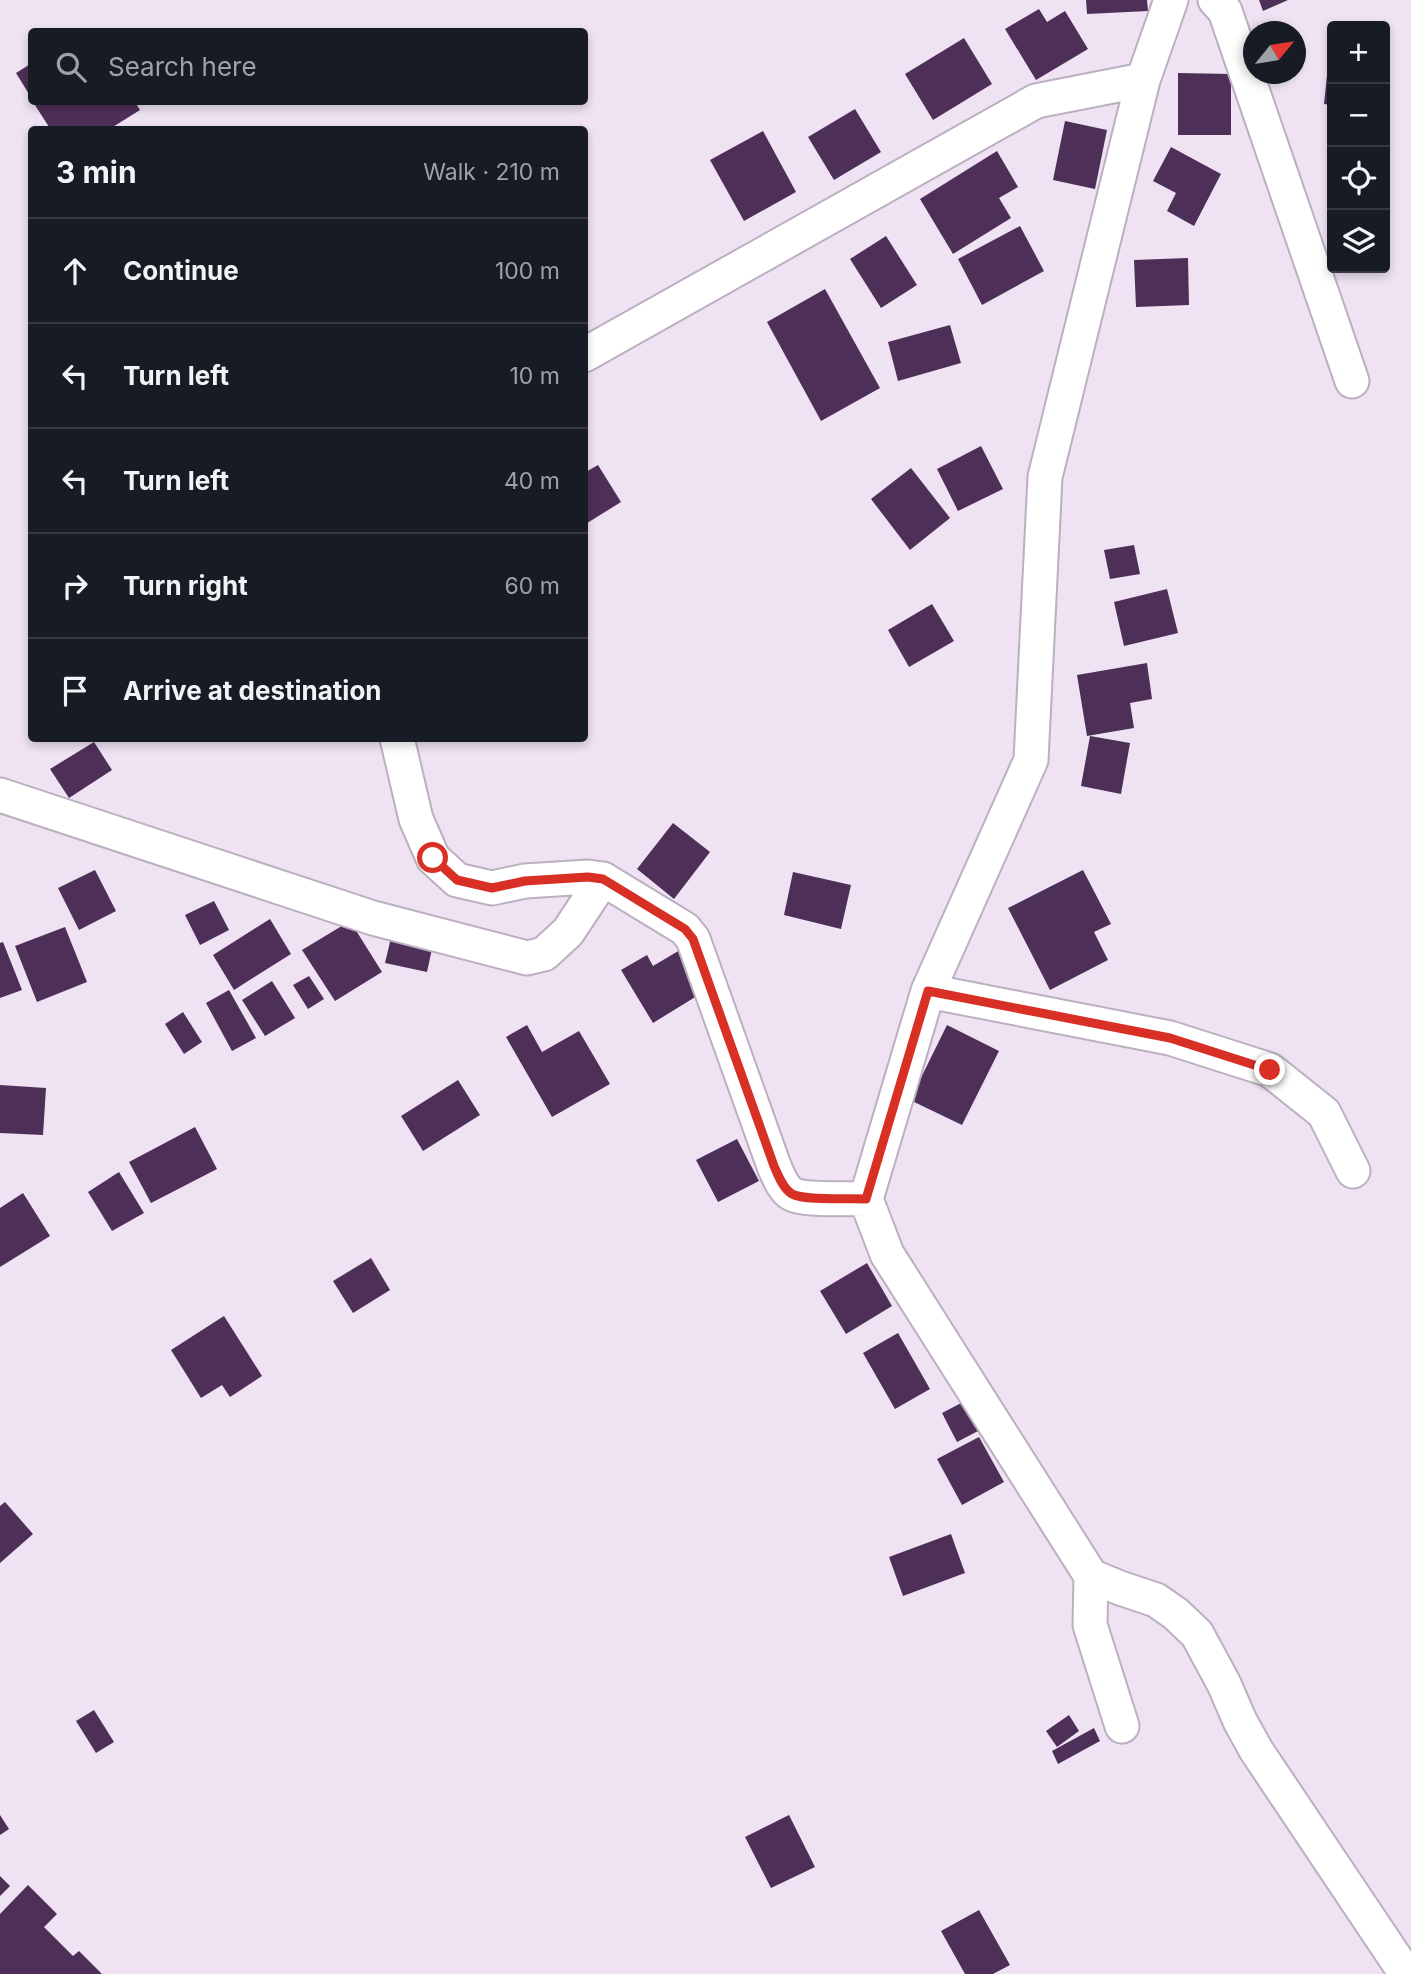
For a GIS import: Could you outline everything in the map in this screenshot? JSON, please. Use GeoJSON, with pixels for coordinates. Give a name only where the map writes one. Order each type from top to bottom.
{"type":"FeatureCollection","features":[{"type":"Feature","properties":{"kind":"street"},"geometry":{"type":"LineString","coordinates":[[1122,1726],[1090,1625],[1091,1576],[887,1254],[866,1199],[928,991],[1031,761],[1045,477],[1143,80],[1171,0]]}},
{"type":"Feature","properties":{"kind":"street"},"geometry":{"type":"LineString","coordinates":[[1215,0],[1225,11],[1352,381]]}},
{"type":"Feature","properties":{"kind":"street"},"geometry":{"type":"LineString","coordinates":[[588,353],[1036,101],[1143,80]]}},
{"type":"Feature","properties":{"kind":"street"},"geometry":{"type":"LineString","coordinates":[[398,742],[416,819],[433,858],[457,880],[492,888],[525,881],[588,877],[603,879],[685,929],[693,939],[782,1184],[791,1194],[803,1197],[866,1199]]}},
{"type":"Feature","properties":{"kind":"street"},"geometry":{"type":"LineString","coordinates":[[0,795],[373,918],[527,958],[544,954],[568,932],[603,879]]}},
{"type":"Feature","properties":{"kind":"street"},"geometry":{"type":"LineString","coordinates":[[928,991],[1170,1038],[1270,1070],[1324,1113],[1353,1171]]}},
{"type":"Feature","properties":{"kind":"street"},"geometry":{"type":"LineString","coordinates":[[1091,1576],[1156,1600],[1197,1634],[1256,1750],[1406,1974]]}},
{"type":"Feature","properties":{"kind":"building"},"geometry":{"type":"Polygon","coordinates":[[[1086,0],[1147,0],[1148,11],[1087,14],[1086,0]]]}},
{"type":"Feature","properties":{"kind":"building"},"geometry":{"type":"Polygon","coordinates":[[[1259,0],[1288,0],[1263,11],[1259,0]]]}},
{"type":"Feature","properties":{"kind":"building"},"geometry":{"type":"Polygon","coordinates":[[[1039,9],[1047,22],[1065,11],[1088,49],[1036,80],[1005,29],[1039,9]]]}},
{"type":"Feature","properties":{"kind":"building"},"geometry":{"type":"Polygon","coordinates":[[[964,38],[992,84],[933,120],[905,74],[964,38]]]}},
{"type":"Feature","properties":{"kind":"building"},"geometry":{"type":"Polygon","coordinates":[[[28,66],[28,92],[16,73],[28,66]]]}},
{"type":"Feature","properties":{"kind":"building"},"geometry":{"type":"Polygon","coordinates":[[[1178,73],[1231,74],[1231,135],[1178,135],[1178,73]]]}},
{"type":"Feature","properties":{"kind":"building"},"geometry":{"type":"Polygon","coordinates":[[[1327,76],[1327,104],[1324,104],[1327,76]]]}},
{"type":"Feature","properties":{"kind":"building"},"geometry":{"type":"Polygon","coordinates":[[[35,105],[137,105],[140,110],[114,126],[48,126],[35,105]]]}},
{"type":"Feature","properties":{"kind":"building"},"geometry":{"type":"Polygon","coordinates":[[[855,109],[881,152],[834,180],[808,137],[855,109]]]}},
{"type":"Feature","properties":{"kind":"building"},"geometry":{"type":"Polygon","coordinates":[[[1065,121],[1107,130],[1095,189],[1053,180],[1065,121]]]}},
{"type":"Feature","properties":{"kind":"building"},"geometry":{"type":"Polygon","coordinates":[[[763,131],[796,192],[744,221],[710,160],[763,131]]]}},
{"type":"Feature","properties":{"kind":"building"},"geometry":{"type":"Polygon","coordinates":[[[1171,147],[1221,174],[1194,226],[1167,211],[1176,193],[1153,181],[1171,147]]]}},
{"type":"Feature","properties":{"kind":"building"},"geometry":{"type":"Polygon","coordinates":[[[997,151],[1018,187],[999,198],[1011,218],[953,254],[920,199],[997,151]]]}},
{"type":"Feature","properties":{"kind":"building"},"geometry":{"type":"Polygon","coordinates":[[[1020,226],[1044,271],[982,305],[958,259],[1020,226]]]}},
{"type":"Feature","properties":{"kind":"building"},"geometry":{"type":"Polygon","coordinates":[[[886,236],[917,285],[881,308],[850,259],[886,236]]]}},
{"type":"Feature","properties":{"kind":"building"},"geometry":{"type":"Polygon","coordinates":[[[1188,258],[1189,305],[1136,307],[1134,260],[1188,258]]]}},
{"type":"Feature","properties":{"kind":"building"},"geometry":{"type":"Polygon","coordinates":[[[825,289],[880,388],[821,421],[767,322],[825,289]]]}},
{"type":"Feature","properties":{"kind":"building"},"geometry":{"type":"Polygon","coordinates":[[[950,325],[961,363],[898,381],[888,342],[950,325]]]}},
{"type":"Feature","properties":{"kind":"building"},"geometry":{"type":"Polygon","coordinates":[[[981,446],[1003,489],[958,511],[937,469],[981,446]]]}},
{"type":"Feature","properties":{"kind":"building"},"geometry":{"type":"Polygon","coordinates":[[[598,465],[621,502],[588,523],[588,471],[598,465]]]}},
{"type":"Feature","properties":{"kind":"building"},"geometry":{"type":"Polygon","coordinates":[[[911,468],[950,518],[910,550],[871,499],[911,468]]]}},
{"type":"Feature","properties":{"kind":"building"},"geometry":{"type":"Polygon","coordinates":[[[1134,545],[1140,574],[1110,579],[1104,550],[1134,545]]]}},
{"type":"Feature","properties":{"kind":"building"},"geometry":{"type":"Polygon","coordinates":[[[1167,589],[1178,633],[1124,646],[1114,602],[1167,589]]]}},
{"type":"Feature","properties":{"kind":"building"},"geometry":{"type":"Polygon","coordinates":[[[932,604],[954,641],[909,667],[888,630],[932,604]]]}},
{"type":"Feature","properties":{"kind":"building"},"geometry":{"type":"Polygon","coordinates":[[[1147,663],[1152,699],[1130,703],[1134,728],[1087,736],[1077,675],[1147,663]]]}},
{"type":"Feature","properties":{"kind":"building"},"geometry":{"type":"Polygon","coordinates":[[[1090,736],[1130,743],[1121,794],[1081,786],[1090,736]]]}},
{"type":"Feature","properties":{"kind":"building"},"geometry":{"type":"Polygon","coordinates":[[[94,742],[112,770],[69,798],[50,769],[94,742]]]}},
{"type":"Feature","properties":{"kind":"building"},"geometry":{"type":"Polygon","coordinates":[[[673,823],[710,852],[674,899],[637,869],[673,823]]]}},
{"type":"Feature","properties":{"kind":"building"},"geometry":{"type":"Polygon","coordinates":[[[95,870],[116,911],[79,930],[58,888],[95,870]]]}},
{"type":"Feature","properties":{"kind":"building"},"geometry":{"type":"Polygon","coordinates":[[[1083,870],[1111,924],[1094,932],[1108,960],[1050,990],[1008,908],[1083,870]]]}},
{"type":"Feature","properties":{"kind":"building"},"geometry":{"type":"Polygon","coordinates":[[[793,872],[851,885],[841,929],[784,915],[793,872]]]}},
{"type":"Feature","properties":{"kind":"building"},"geometry":{"type":"Polygon","coordinates":[[[214,901],[229,930],[200,945],[185,915],[214,901]]]}},
{"type":"Feature","properties":{"kind":"building"},"geometry":{"type":"Polygon","coordinates":[[[270,919],[291,954],[234,990],[213,955],[270,919]]]}},
{"type":"Feature","properties":{"kind":"building"},"geometry":{"type":"Polygon","coordinates":[[[350,921],[382,972],[335,1001],[302,950],[350,921]]]}},
{"type":"Feature","properties":{"kind":"building"},"geometry":{"type":"Polygon","coordinates":[[[394,925],[435,935],[427,972],[385,963],[394,925]]]}},
{"type":"Feature","properties":{"kind":"building"},"geometry":{"type":"Polygon","coordinates":[[[65,927],[87,982],[37,1002],[15,946],[65,927]]]}},
{"type":"Feature","properties":{"kind":"building"},"geometry":{"type":"Polygon","coordinates":[[[3,942],[22,990],[0,998],[0,943],[3,942]]]}},
{"type":"Feature","properties":{"kind":"building"},"geometry":{"type":"Polygon","coordinates":[[[680,950],[705,991],[653,1023],[621,970],[647,955],[653,966],[680,950]]]}},
{"type":"Feature","properties":{"kind":"building"},"geometry":{"type":"Polygon","coordinates":[[[309,976],[324,999],[308,1009],[293,985],[309,976]]]}},
{"type":"Feature","properties":{"kind":"building"},"geometry":{"type":"Polygon","coordinates":[[[272,981],[295,1018],[265,1036],[242,1000],[272,981]]]}},
{"type":"Feature","properties":{"kind":"building"},"geometry":{"type":"Polygon","coordinates":[[[229,990],[256,1038],[232,1051],[206,1003],[229,990]]]}},
{"type":"Feature","properties":{"kind":"building"},"geometry":{"type":"Polygon","coordinates":[[[183,1012],[202,1042],[184,1054],[165,1024],[183,1012]]]}},
{"type":"Feature","properties":{"kind":"building"},"geometry":{"type":"Polygon","coordinates":[[[527,1025],[542,1052],[579,1031],[610,1084],[552,1117],[506,1037],[527,1025]]]}},
{"type":"Feature","properties":{"kind":"building"},"geometry":{"type":"Polygon","coordinates":[[[947,1025],[999,1051],[962,1125],[910,1100],[947,1025]]]}},
{"type":"Feature","properties":{"kind":"building"},"geometry":{"type":"Polygon","coordinates":[[[458,1080],[480,1115],[423,1151],[401,1116],[458,1080]]]}},
{"type":"Feature","properties":{"kind":"building"},"geometry":{"type":"Polygon","coordinates":[[[0,1085],[46,1088],[43,1135],[0,1133],[0,1085]]]}},
{"type":"Feature","properties":{"kind":"building"},"geometry":{"type":"Polygon","coordinates":[[[195,1127],[217,1169],[151,1203],[129,1162],[195,1127]]]}},
{"type":"Feature","properties":{"kind":"building"},"geometry":{"type":"Polygon","coordinates":[[[737,1139],[759,1181],[718,1202],[696,1160],[737,1139]]]}},
{"type":"Feature","properties":{"kind":"building"},"geometry":{"type":"Polygon","coordinates":[[[119,1172],[144,1213],[112,1231],[88,1192],[119,1172]]]}},
{"type":"Feature","properties":{"kind":"building"},"geometry":{"type":"Polygon","coordinates":[[[23,1193],[50,1236],[0,1267],[0,1208],[23,1193]]]}},
{"type":"Feature","properties":{"kind":"building"},"geometry":{"type":"Polygon","coordinates":[[[371,1258],[390,1290],[353,1313],[333,1281],[371,1258]]]}},
{"type":"Feature","properties":{"kind":"building"},"geometry":{"type":"Polygon","coordinates":[[[867,1263],[892,1306],[846,1334],[820,1291],[867,1263]]]}},
{"type":"Feature","properties":{"kind":"building"},"geometry":{"type":"Polygon","coordinates":[[[224,1316],[262,1376],[230,1397],[222,1385],[201,1398],[171,1350],[224,1316]]]}},
{"type":"Feature","properties":{"kind":"building"},"geometry":{"type":"Polygon","coordinates":[[[898,1333],[930,1389],[895,1409],[863,1353],[898,1333]]]}},
{"type":"Feature","properties":{"kind":"building"},"geometry":{"type":"Polygon","coordinates":[[[965,1401],[980,1430],[957,1442],[942,1413],[965,1401]]]}},
{"type":"Feature","properties":{"kind":"building"},"geometry":{"type":"Polygon","coordinates":[[[979,1437],[1004,1482],[962,1505],[937,1459],[979,1437]]]}},
{"type":"Feature","properties":{"kind":"building"},"geometry":{"type":"Polygon","coordinates":[[[5,1502],[33,1534],[0,1563],[0,1506],[5,1502]]]}},
{"type":"Feature","properties":{"kind":"building"},"geometry":{"type":"Polygon","coordinates":[[[951,1534],[965,1573],[903,1596],[889,1557],[951,1534]]]}},
{"type":"Feature","properties":{"kind":"building"},"geometry":{"type":"Polygon","coordinates":[[[94,1710],[114,1742],[96,1753],[76,1721],[94,1710]]]}},
{"type":"Feature","properties":{"kind":"building"},"geometry":{"type":"Polygon","coordinates":[[[1069,1715],[1079,1731],[1057,1747],[1046,1731],[1069,1715]]]}},
{"type":"Feature","properties":{"kind":"building"},"geometry":{"type":"Polygon","coordinates":[[[1094,1728],[1100,1741],[1058,1764],[1052,1751],[1094,1728]]]}},
{"type":"Feature","properties":{"kind":"building"},"geometry":{"type":"Polygon","coordinates":[[[0,1815],[9,1829],[0,1835],[0,1815]]]}},
{"type":"Feature","properties":{"kind":"building"},"geometry":{"type":"Polygon","coordinates":[[[789,1815],[815,1867],[771,1888],[745,1837],[789,1815]]]}},
{"type":"Feature","properties":{"kind":"building"},"geometry":{"type":"Polygon","coordinates":[[[0,1876],[10,1886],[0,1896],[0,1876]]]}},
{"type":"Feature","properties":{"kind":"building"},"geometry":{"type":"Polygon","coordinates":[[[28,1885],[57,1914],[44,1927],[73,1956],[79,1951],[102,1974],[0,1974],[0,1914],[28,1885]]]}},
{"type":"Feature","properties":{"kind":"building"},"geometry":{"type":"Polygon","coordinates":[[[979,1910],[1010,1965],[993,1974],[965,1974],[941,1931],[979,1910]]]}},
{"type":"Feature","properties":{"kind":"route"},"geometry":{"type":"LineString","coordinates":[[433,858],[457,880],[492,888],[525,881],[588,877],[603,879],[685,929],[693,939],[774,1166],[782,1184],[791,1194],[803,1197],[866,1199],[928,991],[1170,1038],[1270,1070]]}}]}
